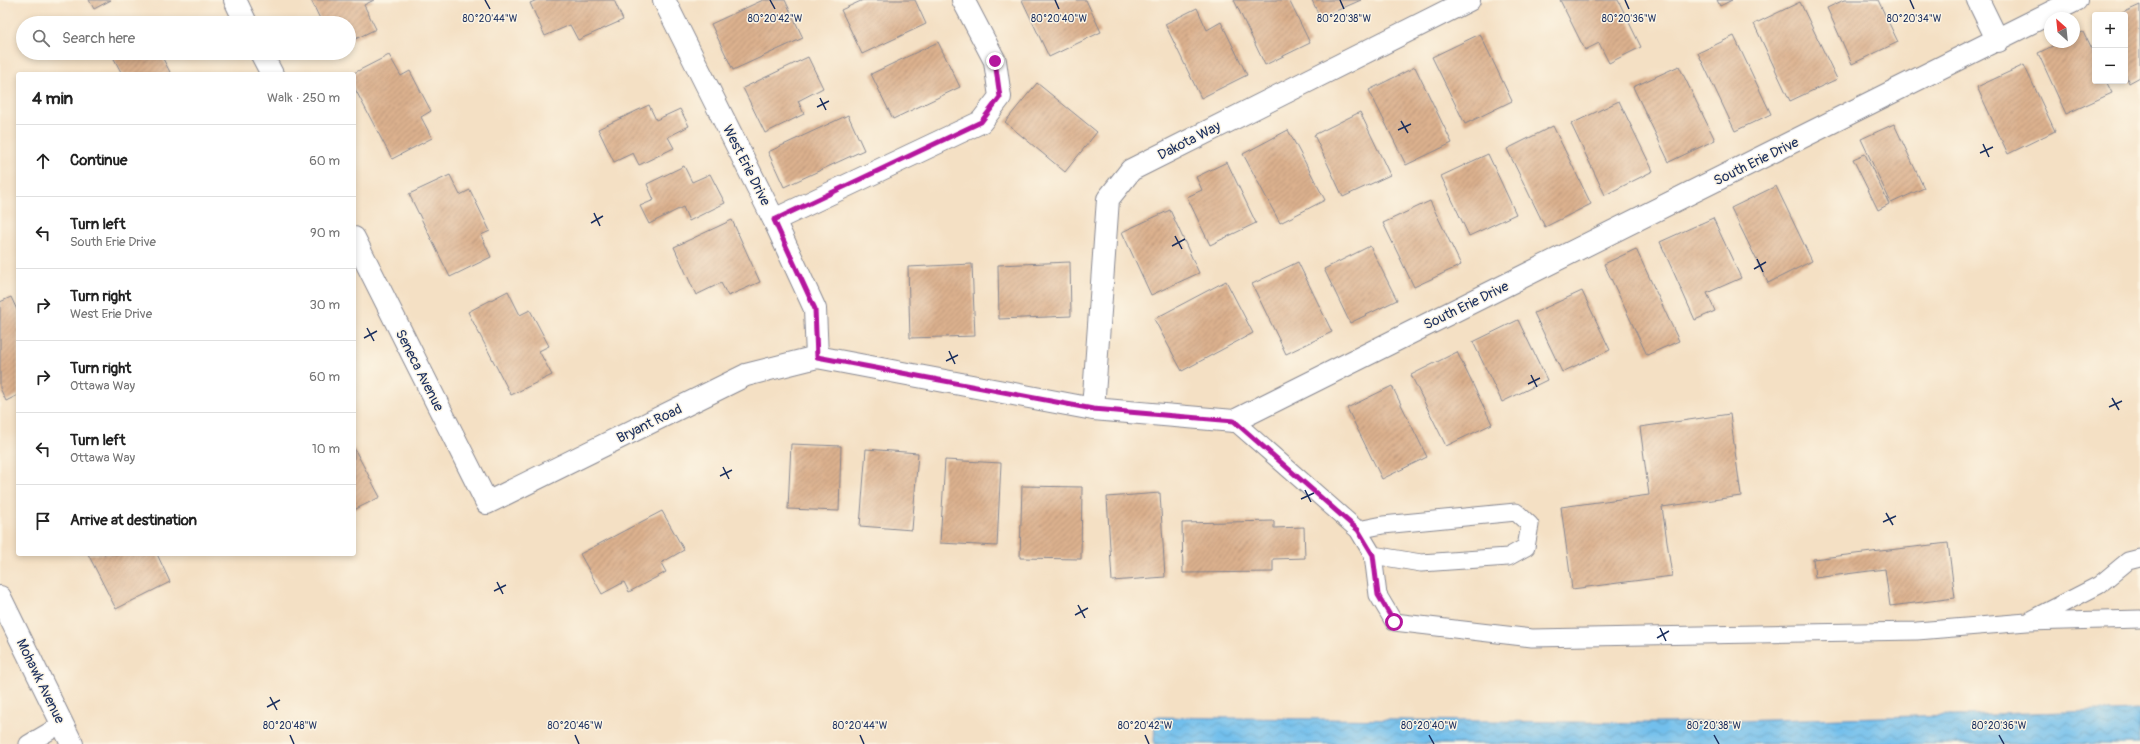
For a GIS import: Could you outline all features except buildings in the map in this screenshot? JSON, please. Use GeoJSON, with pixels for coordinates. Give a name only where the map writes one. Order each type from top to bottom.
{"type":"FeatureCollection","features":[{"type":"Feature","properties":{"kind":"street"},"geometry":{"type":"LineString","coordinates":[[235,0],[243,16]]}},
{"type":"Feature","properties":{"kind":"street","name":"West Erie Drive"},"geometry":{"type":"LineString","coordinates":[[664,0],[774,220],[815,309],[817,357]]}},
{"type":"Feature","properties":{"kind":"street"},"geometry":{"type":"LineString","coordinates":[[774,220],[981,122],[1000,97],[995,61],[963,0]]}},
{"type":"Feature","properties":{"kind":"street"},"geometry":{"type":"LineString","coordinates":[[1978,0],[1998,41]]}},
{"type":"Feature","properties":{"kind":"street","name":"South Erie Drive"},"geometry":{"type":"LineString","coordinates":[[1234,421],[1998,41],[2076,0]]}},
{"type":"Feature","properties":{"kind":"street","name":"Dakota Way"},"geometry":{"type":"LineString","coordinates":[[1093,409],[1108,199],[1131,170],[1464,1]]}},
{"type":"Feature","properties":{"kind":"street"},"geometry":{"type":"LineString","coordinates":[[265,60],[271,72]]}},
{"type":"Feature","properties":{"kind":"street","name":"Seneca Avenue"},"geometry":{"type":"LineString","coordinates":[[356,242],[487,503]]}},
{"type":"Feature","properties":{"kind":"street"},"geometry":{"type":"LineString","coordinates":[[817,357],[1093,409],[1234,421]]}},
{"type":"Feature","properties":{"kind":"street","name":"Bryant Road"},"geometry":{"type":"LineString","coordinates":[[487,503],[746,375],[817,357]]}},
{"type":"Feature","properties":{"kind":"street","name":"Mohawk Avenue"},"geometry":{"type":"LineString","coordinates":[[0,598],[72,744]]}},
{"type":"Feature","properties":{"kind":"lane"},"geometry":{"type":"LineString","coordinates":[[1234,421],[1358,530],[1373,555],[1378,595],[1394,622],[1532,638],[1918,631],[2027,622],[2140,619]]}},
{"type":"Feature","properties":{"kind":"lane"},"geometry":{"type":"LineString","coordinates":[[1358,530],[1383,525],[1516,512],[1530,525],[1526,547],[1508,557],[1421,563],[1373,555]]}},
{"type":"Feature","properties":{"kind":"lane"},"geometry":{"type":"LineString","coordinates":[[2027,622],[2099,585],[2128,561],[2140,558]]}},
{"type":"Feature","properties":{"kind":"lane"},"geometry":{"type":"LineString","coordinates":[[28,744],[62,724]]}},
{"type":"Feature","properties":{"kind":"water"},"geometry":{"type":"Polygon","coordinates":[[[2140,710],[2140,744],[1154,744],[1155,717],[1658,723],[2140,710]]]}},
{"type":"Feature","properties":{"kind":"route"},"geometry":{"type":"LineString","coordinates":[[995,61],[1000,97],[981,122],[774,220],[815,309],[817,357],[1093,409],[1234,421],[1358,530],[1373,555],[1378,595],[1394,622]]}}]}
